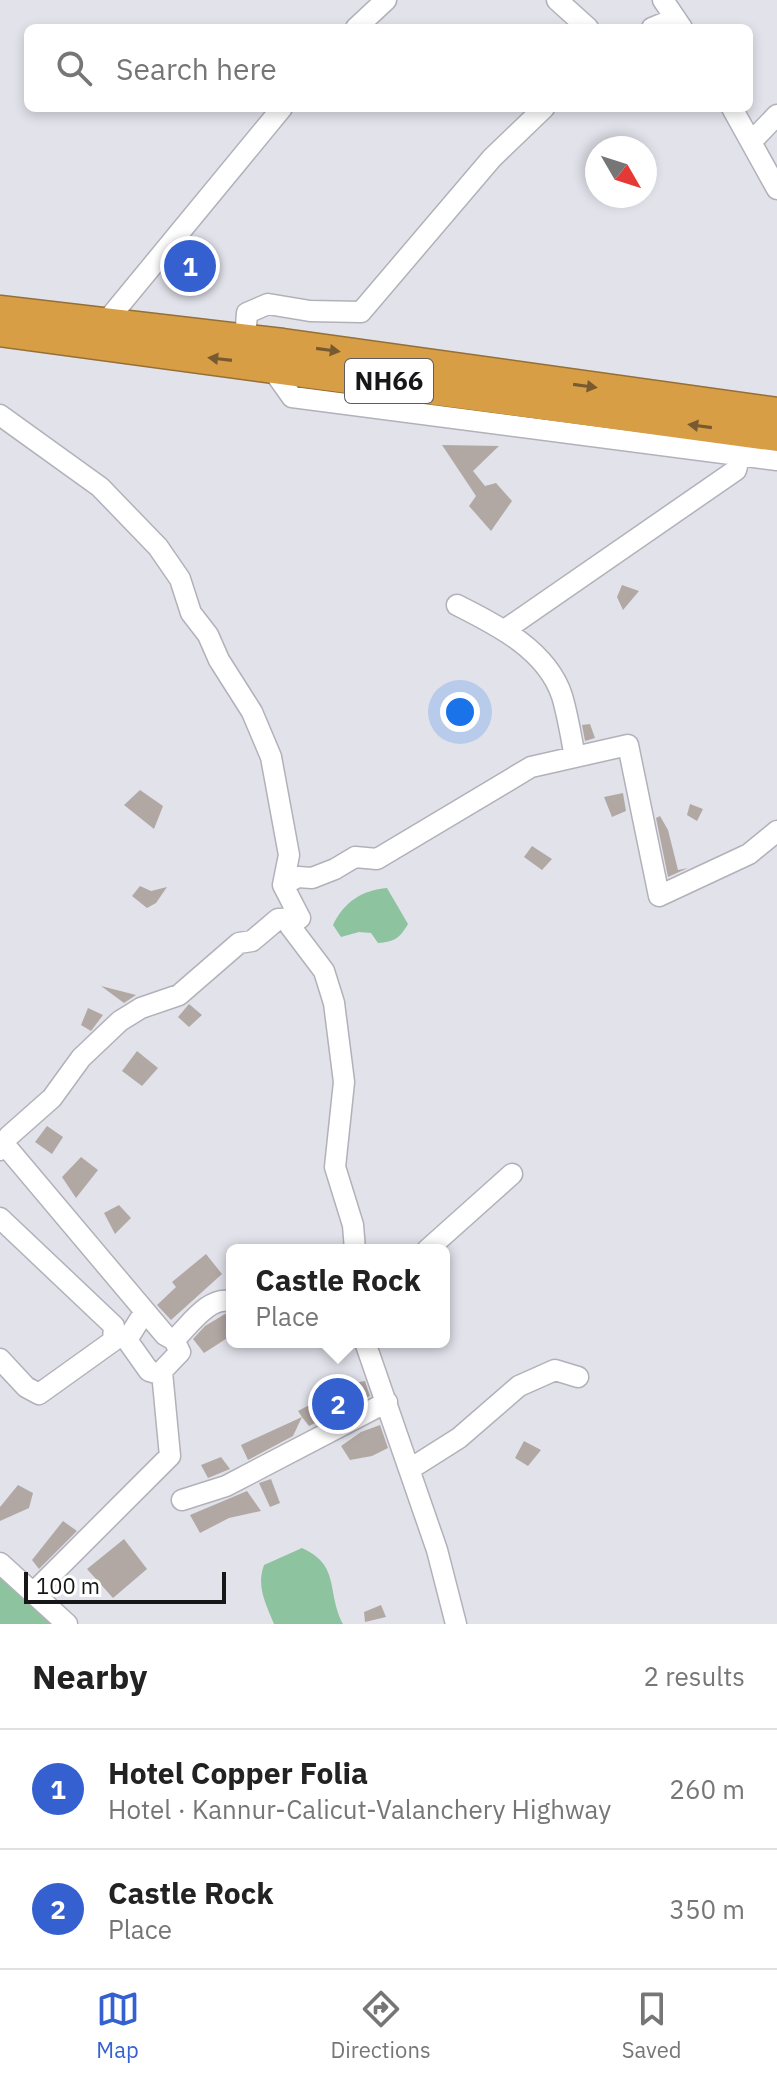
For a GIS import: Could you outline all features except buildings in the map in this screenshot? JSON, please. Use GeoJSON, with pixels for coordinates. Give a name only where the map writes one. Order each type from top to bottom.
{"type":"FeatureCollection","features":[{"type":"Feature","properties":{"kind":"highway","name":"NH66"},"geometry":{"type":"LineString","coordinates":[[0,311],[245,339],[762,411]]}},
{"type":"Feature","properties":{"kind":"highway","name":"NH66"},"geometry":{"type":"LineString","coordinates":[[0,331],[777,436]]}},
{"type":"Feature","properties":{"kind":"street"},"geometry":{"type":"LineString","coordinates":[[360,24],[386,0]]}},
{"type":"Feature","properties":{"kind":"street"},"geometry":{"type":"LineString","coordinates":[[557,0],[584,24]]}},
{"type":"Feature","properties":{"kind":"street"},"geometry":{"type":"LineString","coordinates":[[663,0],[678,23]]}},
{"type":"Feature","properties":{"kind":"street"},"geometry":{"type":"LineString","coordinates":[[105,323],[279,112]]}},
{"type":"Feature","properties":{"kind":"street"},"geometry":{"type":"LineString","coordinates":[[245,339],[247,313],[268,304],[310,311],[361,312],[492,158],[540,112]]}},
{"type":"Feature","properties":{"kind":"street"},"geometry":{"type":"LineString","coordinates":[[734,112],[777,189]]}},
{"type":"Feature","properties":{"kind":"street"},"geometry":{"type":"LineString","coordinates":[[752,141],[777,115]]}},
{"type":"Feature","properties":{"kind":"street"},"geometry":{"type":"LineString","coordinates":[[270,366],[292,397],[777,460]]}},
{"type":"Feature","properties":{"kind":"street"},"geometry":{"type":"LineString","coordinates":[[762,411],[761,397],[777,399]]}},
{"type":"Feature","properties":{"kind":"street"},"geometry":{"type":"LineString","coordinates":[[0,415],[100,487],[158,547],[175,570],[191,613],[214,645],[219,660],[267,746],[276,800],[287,833],[289,855],[283,885],[291,907],[300,918]]}},
{"type":"Feature","properties":{"kind":"street"},"geometry":{"type":"LineString","coordinates":[[506,629],[736,470],[740,455]]}},
{"type":"Feature","properties":{"kind":"street"},"geometry":{"type":"LineString","coordinates":[[457,605],[506,629],[543,663],[562,694],[575,757]]}},
{"type":"Feature","properties":{"kind":"street"},"geometry":{"type":"LineString","coordinates":[[283,885],[298,877],[312,878],[355,857],[377,859],[531,767],[628,745],[659,896],[749,854],[777,831]]}},
{"type":"Feature","properties":{"kind":"street"},"geometry":{"type":"LineString","coordinates":[[145,1311],[127,1340],[149,1371],[159,1374],[180,1352],[174,1340],[165,1335],[145,1311],[2,1147],[52,1098],[81,1058],[120,1021],[141,1008],[179,995],[239,943],[252,941],[278,919],[300,918]]}},
{"type":"Feature","properties":{"kind":"street"},"geometry":{"type":"LineString","coordinates":[[300,918],[290,926],[324,971],[342,1047],[344,1082],[335,1167],[353,1225],[355,1244]]}},
{"type":"Feature","properties":{"kind":"street"},"geometry":{"type":"LineString","coordinates":[[434,1244],[512,1174]]}},
{"type":"Feature","properties":{"kind":"street"},"geometry":{"type":"LineString","coordinates":[[0,1218],[114,1326],[113,1341],[39,1394],[26,1387],[0,1359]]}},
{"type":"Feature","properties":{"kind":"street"},"geometry":{"type":"LineString","coordinates":[[174,1340],[214,1302],[226,1300]]}},
{"type":"Feature","properties":{"kind":"street"},"geometry":{"type":"LineString","coordinates":[[367,1348],[437,1550],[456,1624]]}},
{"type":"Feature","properties":{"kind":"street"},"geometry":{"type":"LineString","coordinates":[[410,1469],[459,1438],[519,1386],[555,1370],[578,1377]]}},
{"type":"Feature","properties":{"kind":"street"},"geometry":{"type":"LineString","coordinates":[[33,1593],[170,1456],[162,1372]]}},
{"type":"Feature","properties":{"kind":"street"},"geometry":{"type":"LineString","coordinates":[[182,1500],[226,1486],[387,1402]]}},
{"type":"Feature","properties":{"kind":"street"},"geometry":{"type":"LineString","coordinates":[[0,1563],[67,1624]]}},
{"type":"Feature","properties":{"kind":"green space"},"geometry":{"type":"Polygon","coordinates":[[[387,888],[408,924],[402,933],[392,940],[378,943],[371,933],[359,932],[341,937],[333,925],[348,904],[370,891],[387,888]]]}},
{"type":"Feature","properties":{"kind":"green space"},"geometry":{"type":"Polygon","coordinates":[[[302,1548],[314,1555],[328,1571],[343,1624],[274,1624],[262,1588],[264,1565],[302,1548]]]}},
{"type":"Feature","properties":{"kind":"green space"},"geometry":{"type":"Polygon","coordinates":[[[0,1573],[58,1624],[0,1624],[0,1573]]]}},
{"type":"Feature","properties":{"kind":"place","name":"Hotel Copper Folia"},"geometry":{"type":"Point","coordinates":[190,266]}},
{"type":"Feature","properties":{"kind":"place","name":"Castle Rock"},"geometry":{"type":"Point","coordinates":[338,1404]}}]}
